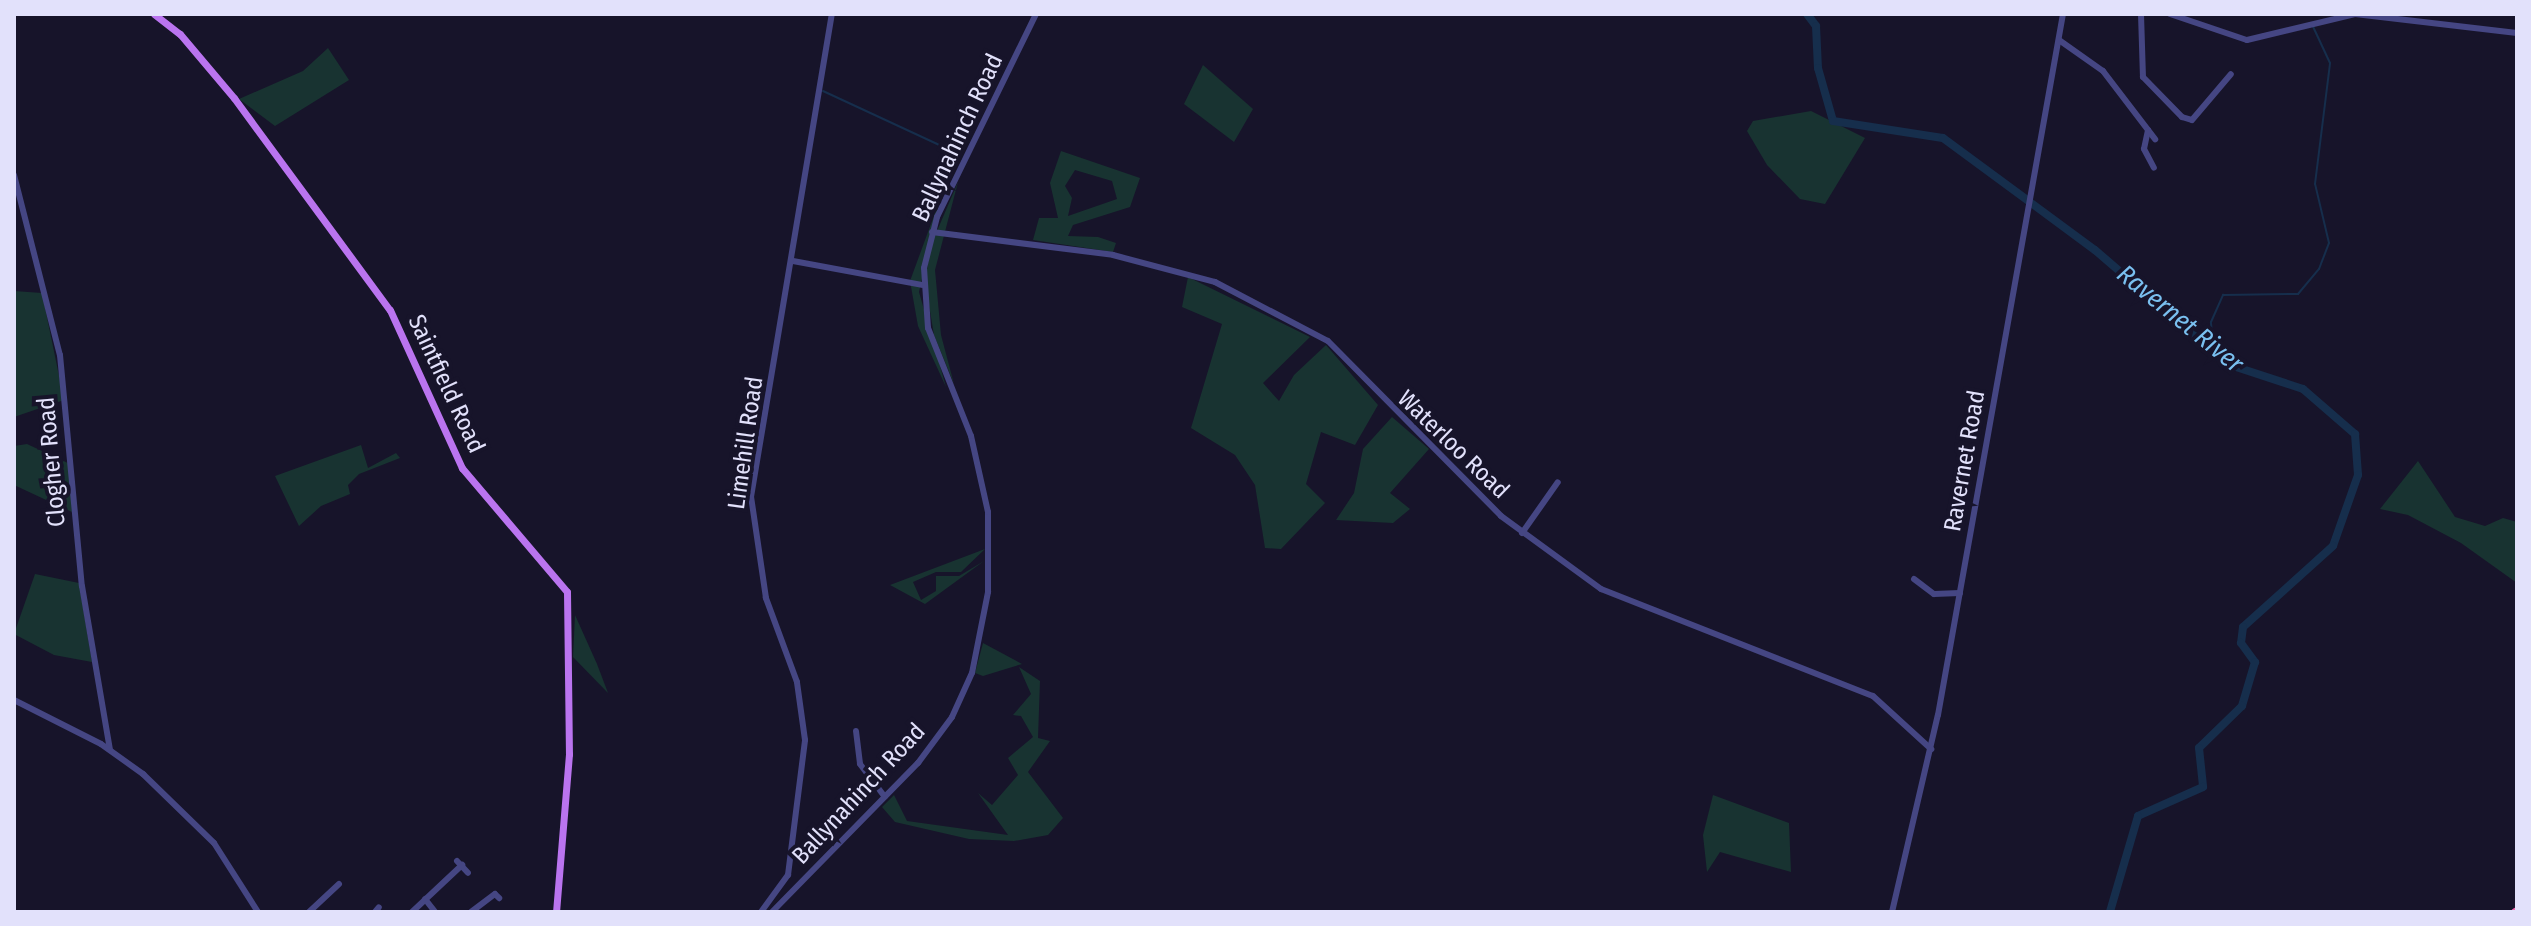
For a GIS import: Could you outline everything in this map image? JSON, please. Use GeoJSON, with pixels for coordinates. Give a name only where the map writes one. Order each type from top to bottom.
{"type":"FeatureCollection","features":[{"type":"Feature","properties":{"kind":"main road","name":"Saintfield Road"},"geometry":{"type":"LineString","coordinates":[[154,14],[180,34],[234,98],[390,310],[462,468],[567,592],[569,754],[556,912]]}},
{"type":"Feature","properties":{"kind":"street","name":"Limehill Road"},"geometry":{"type":"LineString","coordinates":[[761,912],[788,875],[805,740],[797,682],[766,598],[750,509],[832,14]]}},
{"type":"Feature","properties":{"kind":"street","name":"Ballynahinch Road"},"geometry":{"type":"LineString","coordinates":[[772,912],[885,797],[959,704],[977,654],[989,582],[980,467],[928,328],[922,285],[932,232],[1036,14]]}},
{"type":"Feature","properties":{"kind":"street","name":"Ravernet Road"},"geometry":{"type":"LineString","coordinates":[[1892,912],[1931,749],[2063,14]]}},
{"type":"Feature","properties":{"kind":"street"},"geometry":{"type":"LineString","coordinates":[[2141,14],[2143,77],[2182,117],[2193,119],[2231,74]]}},
{"type":"Feature","properties":{"kind":"street"},"geometry":{"type":"LineString","coordinates":[[2170,14],[2247,40],[2355,14],[2517,33]]}},
{"type":"Feature","properties":{"kind":"street"},"geometry":{"type":"LineString","coordinates":[[2059,40],[2071,44],[2112,86],[2155,139]]}},
{"type":"Feature","properties":{"kind":"street"},"geometry":{"type":"LineString","coordinates":[[2148,130],[2144,149],[2154,168]]}},
{"type":"Feature","properties":{"kind":"street","name":"Clogher Road"},"geometry":{"type":"LineString","coordinates":[[14,175],[60,355],[82,586],[110,749]]}},
{"type":"Feature","properties":{"kind":"street","name":"Waterloo Road"},"geometry":{"type":"LineString","coordinates":[[932,232],[1113,255],[1224,286],[1328,341],[1387,407],[1522,533],[1621,600],[1882,701],[1931,749]]}},
{"type":"Feature","properties":{"kind":"street"},"geometry":{"type":"LineString","coordinates":[[793,261],[922,285]]}},
{"type":"Feature","properties":{"kind":"street"},"geometry":{"type":"LineString","coordinates":[[1522,533],[1558,482]]}},
{"type":"Feature","properties":{"kind":"street"},"geometry":{"type":"LineString","coordinates":[[1914,579],[1934,594],[1960,593]]}},
{"type":"Feature","properties":{"kind":"street"},"geometry":{"type":"LineString","coordinates":[[14,700],[110,749],[204,832],[258,912]]}},
{"type":"Feature","properties":{"kind":"street"},"geometry":{"type":"LineString","coordinates":[[856,731],[860,764],[885,797]]}},
{"type":"Feature","properties":{"kind":"street"},"geometry":{"type":"LineString","coordinates":[[412,912],[460,863],[468,873]]}},
{"type":"Feature","properties":{"kind":"street"},"geometry":{"type":"LineString","coordinates":[[309,912],[339,884]]}},
{"type":"Feature","properties":{"kind":"street"},"geometry":{"type":"LineString","coordinates":[[471,912],[496,894]]}},
{"type":"Feature","properties":{"kind":"street"},"geometry":{"type":"LineString","coordinates":[[425,899],[435,912]]}},
{"type":"Feature","properties":{"kind":"street"},"geometry":{"type":"LineString","coordinates":[[318,906],[324,912]]}},
{"type":"Feature","properties":{"kind":"green space"},"geometry":{"type":"Polygon","coordinates":[[[328,48],[349,80],[275,126],[239,99],[303,71],[328,48]]]}},
{"type":"Feature","properties":{"kind":"green space"},"geometry":{"type":"Polygon","coordinates":[[[1203,65],[1253,109],[1234,142],[1184,104],[1203,65]]]}},
{"type":"Feature","properties":{"kind":"green space"},"geometry":{"type":"Polygon","coordinates":[[[1811,111],[1865,138],[1825,204],[1800,199],[1767,165],[1747,131],[1753,121],[1811,111]]]}},
{"type":"Feature","properties":{"kind":"green space"},"geometry":{"type":"Polygon","coordinates":[[[1061,151],[1140,178],[1130,207],[1073,225],[1068,236],[1098,237],[1116,243],[1113,252],[1033,240],[1039,218],[1058,218],[1050,183],[1061,151]],[[1075,170],[1065,186],[1072,198],[1068,216],[1117,199],[1112,181],[1075,170]]]}},
{"type":"Feature","properties":{"kind":"green space"},"geometry":{"type":"Polygon","coordinates":[[[958,182],[935,270],[941,335],[954,384],[934,335],[925,281],[931,245],[958,182]]]}},
{"type":"Feature","properties":{"kind":"green space"},"geometry":{"type":"Polygon","coordinates":[[[939,202],[919,292],[946,387],[918,326],[910,281],[939,202]]]}},
{"type":"Feature","properties":{"kind":"green space"},"geometry":{"type":"Polygon","coordinates":[[[1188,277],[1310,337],[1263,383],[1279,401],[1294,375],[1326,345],[1378,405],[1355,445],[1321,432],[1306,484],[1325,503],[1281,549],[1265,548],[1255,485],[1235,455],[1191,428],[1222,324],[1182,307],[1188,277]]]}},
{"type":"Feature","properties":{"kind":"green space"},"geometry":{"type":"Polygon","coordinates":[[[14,291],[42,293],[64,400],[14,417],[14,291]]]}},
{"type":"Feature","properties":{"kind":"green space"},"geometry":{"type":"Polygon","coordinates":[[[1392,417],[1429,449],[1390,493],[1410,509],[1393,523],[1336,520],[1354,493],[1363,449],[1392,417]]]}},
{"type":"Feature","properties":{"kind":"green space"},"geometry":{"type":"Polygon","coordinates":[[[27,444],[70,464],[72,512],[14,485],[14,446],[27,444]]]}},
{"type":"Feature","properties":{"kind":"green space"},"geometry":{"type":"Polygon","coordinates":[[[361,445],[368,468],[396,453],[400,458],[359,474],[348,485],[350,494],[321,506],[299,526],[275,476],[361,445]]]}},
{"type":"Feature","properties":{"kind":"green space"},"geometry":{"type":"Polygon","coordinates":[[[2418,461],[2455,517],[2485,526],[2503,518],[2517,522],[2517,583],[2461,543],[2408,515],[2380,509],[2418,461]]]}},
{"type":"Feature","properties":{"kind":"green space"},"geometry":{"type":"Polygon","coordinates":[[[985,549],[961,572],[936,572],[913,582],[921,600],[936,591],[936,576],[959,576],[984,561],[925,604],[890,585],[985,549]]]}},
{"type":"Feature","properties":{"kind":"green space"},"geometry":{"type":"Polygon","coordinates":[[[35,574],[79,583],[92,662],[54,655],[14,634],[35,574]]]}},
{"type":"Feature","properties":{"kind":"green space"},"geometry":{"type":"Polygon","coordinates":[[[575,615],[597,664],[608,693],[573,657],[575,615]]]}},
{"type":"Feature","properties":{"kind":"green space"},"geometry":{"type":"Polygon","coordinates":[[[983,643],[1022,664],[983,676],[975,673],[983,643]]]}},
{"type":"Feature","properties":{"kind":"green space"},"geometry":{"type":"Polygon","coordinates":[[[1019,667],[1040,681],[1038,738],[1050,741],[1028,772],[1063,818],[1048,835],[1014,841],[969,839],[895,822],[882,807],[894,795],[907,821],[1008,835],[978,793],[992,805],[1018,775],[1008,758],[1033,737],[1021,716],[1013,715],[1031,694],[1019,667]]]}},
{"type":"Feature","properties":{"kind":"green space"},"geometry":{"type":"Polygon","coordinates":[[[1713,795],[1789,823],[1791,872],[1720,852],[1707,872],[1703,835],[1713,795]]]}},
{"type":"Feature","properties":{"kind":"waterway","name":"Ravernet River"},"geometry":{"type":"LineString","coordinates":[[1807,14],[1816,26],[1818,68],[1833,121],[1943,138],[2095,250],[2227,364],[2303,389],[2355,434],[2358,475],[2333,546],[2243,627],[2241,643],[2255,662],[2242,706],[2199,748],[2203,787],[2138,816],[2110,912]]}},
{"type":"Feature","properties":{"kind":"waterway"},"geometry":{"type":"LineString","coordinates":[[2214,352],[2211,322],[2223,295],[2298,294],[2319,269],[2329,243],[2315,184],[2330,63],[2313,27]]}},
{"type":"Feature","properties":{"kind":"waterway"},"geometry":{"type":"LineString","coordinates":[[823,91],[961,155]]}}]}
